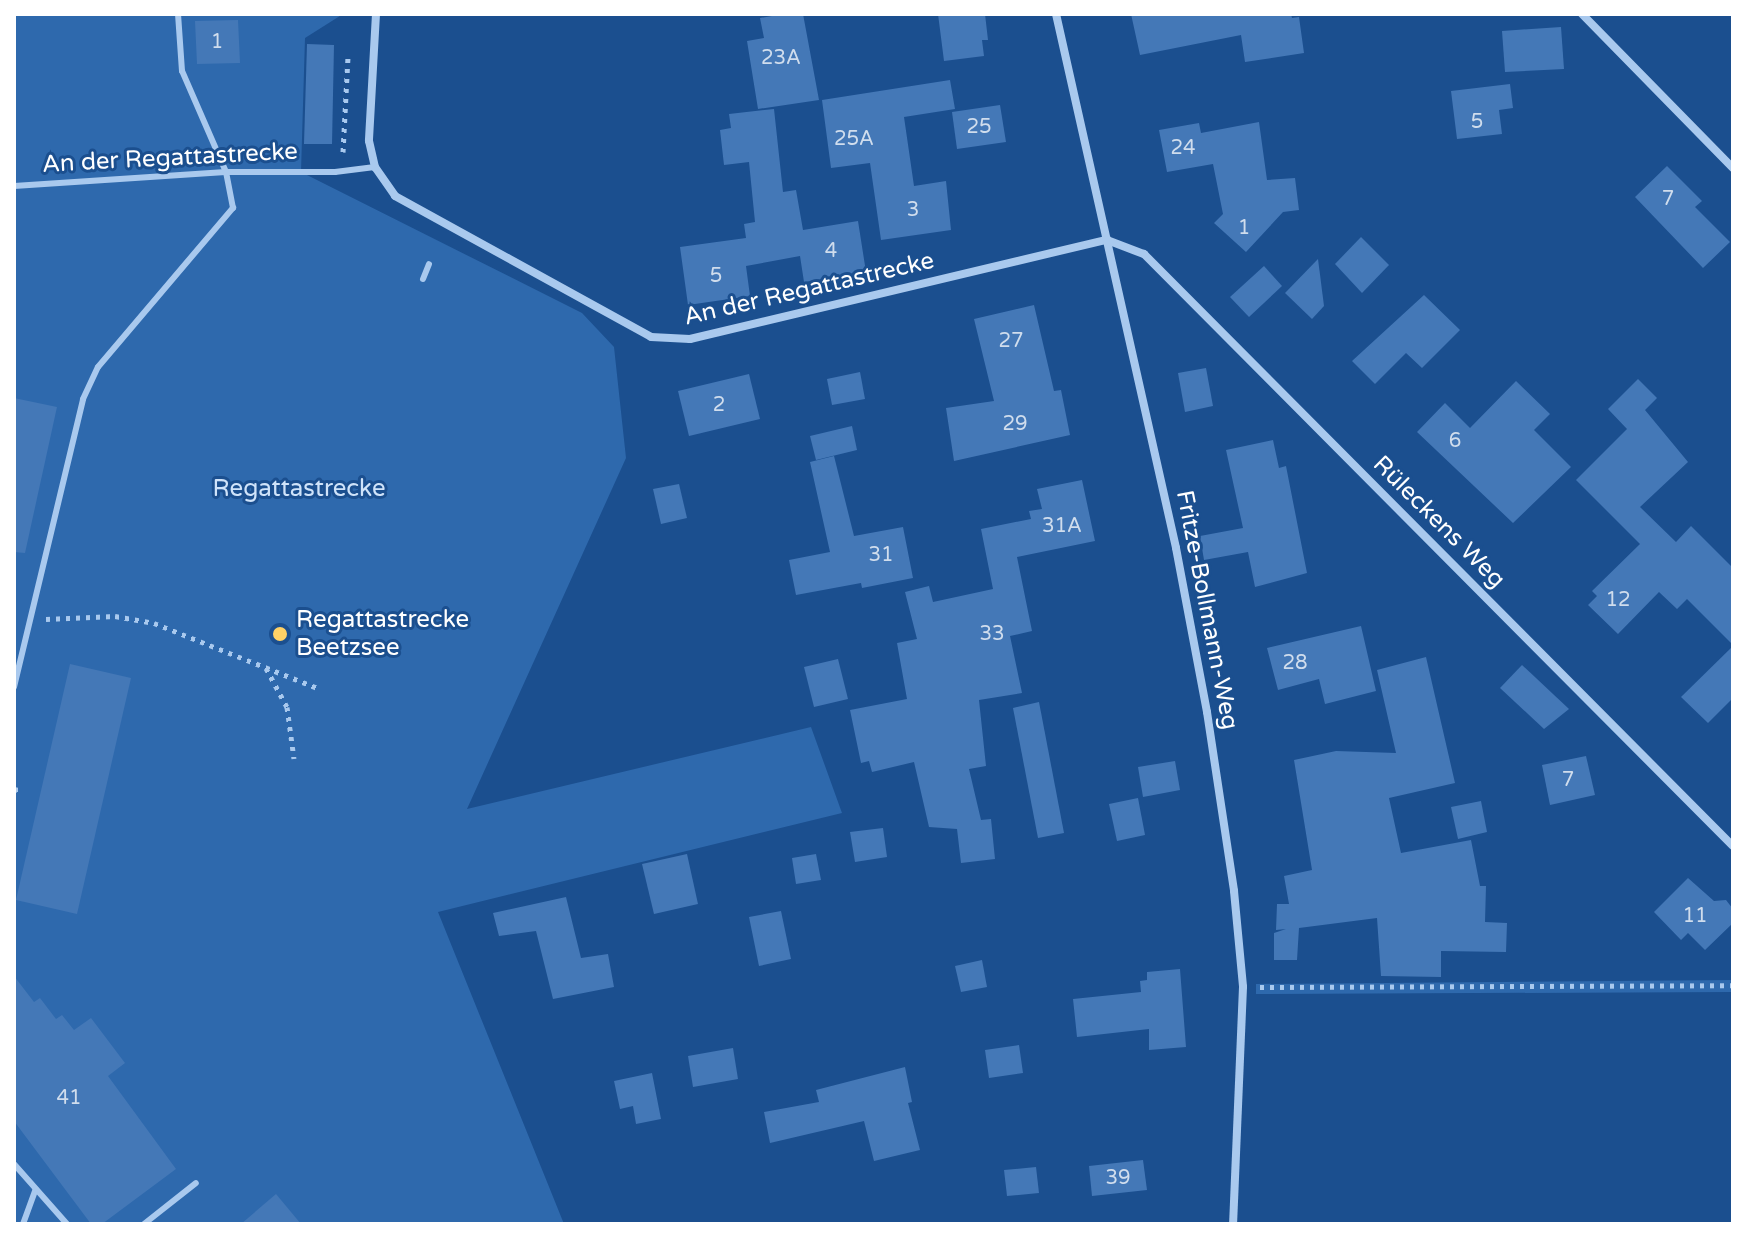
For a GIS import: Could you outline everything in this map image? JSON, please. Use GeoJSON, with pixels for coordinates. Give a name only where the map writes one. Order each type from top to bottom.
{"type":"FeatureCollection","features":[{"type":"Feature","properties":{"kind":"street","name":"An der Regattastrecke"},"geometry":{"type":"LineString","coordinates":[[376,14],[369,141],[375,167],[395,196],[651,337],[690,339],[1107,240]]}},
{"type":"Feature","properties":{"kind":"street","name":"Fritze-Bollmann-Weg"},"geometry":{"type":"LineString","coordinates":[[1056,14],[1154,441],[1207,712],[1234,891],[1243,987],[1233,1224]]}},
{"type":"Feature","properties":{"kind":"street"},"geometry":{"type":"LineString","coordinates":[[1582,14],[1733,168]]}},
{"type":"Feature","properties":{"kind":"street","name":"Rüleckens Weg"},"geometry":{"type":"LineString","coordinates":[[1107,240],[1144,254],[1733,846]]}},
{"type":"Feature","properties":{"kind":"lane"},"geometry":{"type":"LineString","coordinates":[[14,687],[83,399],[98,367],[233,208],[226,172],[182,71],[178,14]]}},
{"type":"Feature","properties":{"kind":"lane","name":"An der Regattastrecke"},"geometry":{"type":"LineString","coordinates":[[14,186],[226,172],[335,172],[375,167]]}},
{"type":"Feature","properties":{"kind":"lane"},"geometry":{"type":"LineString","coordinates":[[423,279],[429,264]]}},
{"type":"Feature","properties":{"kind":"lane"},"geometry":{"type":"LineString","coordinates":[[14,1164],[67,1224]]}},
{"type":"Feature","properties":{"kind":"lane"},"geometry":{"type":"LineString","coordinates":[[144,1224],[196,1183]]}},
{"type":"Feature","properties":{"kind":"lane"},"geometry":{"type":"LineString","coordinates":[[23,1224],[36,1189]]}},
{"type":"Feature","properties":{"kind":"path"},"geometry":{"type":"LineString","coordinates":[[335,172],[344,150],[348,57]]}},
{"type":"Feature","properties":{"kind":"path"},"geometry":{"type":"LineString","coordinates":[[28,620],[115,616],[154,623],[320,689]]}},
{"type":"Feature","properties":{"kind":"path"},"geometry":{"type":"LineString","coordinates":[[266,667],[287,707],[294,759]]}},
{"type":"Feature","properties":{"kind":"path"},"geometry":{"type":"LineString","coordinates":[[1243,987],[1733,985]]}},
{"type":"Feature","properties":{"kind":"green space","name":"Regattastrecke"},"geometry":{"type":"Polygon","coordinates":[[[14,14],[343,14],[305,38],[301,172],[582,313],[614,347],[626,458],[467,809],[811,727],[842,813],[438,912],[564,1224],[14,1224],[14,14]]]}},
{"type":"Feature","properties":{"kind":"green space"},"geometry":{"type":"Polygon","coordinates":[[[1733,980],[1733,992],[1256,994],[1256,984],[1733,980]]]}},
{"type":"Feature","properties":{"kind":"building"},"geometry":{"type":"Polygon","coordinates":[[[803,14],[819,100],[758,109],[747,41],[764,38],[760,18],[803,14]]]}},
{"type":"Feature","properties":{"kind":"building"},"geometry":{"type":"Polygon","coordinates":[[[938,14],[985,14],[988,40],[982,40],[984,56],[944,61],[938,14]]]}},
{"type":"Feature","properties":{"kind":"building"},"geometry":{"type":"Polygon","coordinates":[[[1131,14],[1291,14],[1292,18],[1299,17],[1304,53],[1245,62],[1241,35],[1140,55],[1131,14]]]}},
{"type":"Feature","properties":{"kind":"building"},"geometry":{"type":"Polygon","coordinates":[[[238,20],[240,63],[197,64],[195,21],[238,20]]]}},
{"type":"Feature","properties":{"kind":"building"},"geometry":{"type":"Polygon","coordinates":[[[1561,27],[1564,69],[1505,72],[1502,31],[1561,27]]]}},
{"type":"Feature","properties":{"kind":"building"},"geometry":{"type":"Polygon","coordinates":[[[307,44],[334,45],[332,144],[304,144],[307,44]]]}},
{"type":"Feature","properties":{"kind":"building"},"geometry":{"type":"Polygon","coordinates":[[[950,80],[955,109],[904,117],[914,186],[946,181],[951,230],[881,240],[870,163],[831,168],[822,100],[950,80]]]}},
{"type":"Feature","properties":{"kind":"building"},"geometry":{"type":"Polygon","coordinates":[[[1510,84],[1513,108],[1499,110],[1502,134],[1457,139],[1451,91],[1510,84]]]}},
{"type":"Feature","properties":{"kind":"building"},"geometry":{"type":"Polygon","coordinates":[[[1000,105],[1006,142],[957,149],[952,112],[1000,105]]]}},
{"type":"Feature","properties":{"kind":"building"},"geometry":{"type":"Polygon","coordinates":[[[774,109],[783,192],[796,190],[803,230],[858,221],[866,272],[804,282],[800,256],[746,266],[750,296],[688,305],[680,247],[746,238],[744,224],[755,222],[749,162],[724,165],[720,130],[731,128],[729,114],[774,109]]]}},
{"type":"Feature","properties":{"kind":"building"},"geometry":{"type":"Polygon","coordinates":[[[1259,122],[1267,180],[1295,178],[1299,210],[1283,212],[1246,252],[1214,223],[1223,214],[1213,164],[1167,172],[1159,130],[1199,123],[1201,133],[1259,122]]]}},
{"type":"Feature","properties":{"kind":"building"},"geometry":{"type":"Polygon","coordinates":[[[1667,166],[1702,201],[1695,207],[1730,242],[1703,268],[1635,197],[1667,166]]]}},
{"type":"Feature","properties":{"kind":"building"},"geometry":{"type":"Polygon","coordinates":[[[1361,237],[1389,265],[1362,293],[1335,264],[1361,237]]]}},
{"type":"Feature","properties":{"kind":"building"},"geometry":{"type":"Polygon","coordinates":[[[1318,259],[1324,306],[1312,319],[1285,293],[1318,259]]]}},
{"type":"Feature","properties":{"kind":"building"},"geometry":{"type":"Polygon","coordinates":[[[1264,266],[1282,286],[1249,317],[1230,297],[1264,266]]]}},
{"type":"Feature","properties":{"kind":"building"},"geometry":{"type":"Polygon","coordinates":[[[1424,295],[1460,330],[1422,368],[1406,353],[1375,384],[1352,361],[1424,295]]]}},
{"type":"Feature","properties":{"kind":"building"},"geometry":{"type":"Polygon","coordinates":[[[1034,305],[1054,391],[1061,390],[1070,435],[954,461],[946,408],[994,401],[974,319],[1034,305]]]}},
{"type":"Feature","properties":{"kind":"building"},"geometry":{"type":"Polygon","coordinates":[[[1206,368],[1213,406],[1185,412],[1178,373],[1206,368]]]}},
{"type":"Feature","properties":{"kind":"building"},"geometry":{"type":"Polygon","coordinates":[[[860,372],[865,399],[832,405],[827,379],[860,372]]]}},
{"type":"Feature","properties":{"kind":"building"},"geometry":{"type":"Polygon","coordinates":[[[749,374],[760,419],[689,436],[678,391],[749,374]]]}},
{"type":"Feature","properties":{"kind":"building"},"geometry":{"type":"Polygon","coordinates":[[[1638,379],[1657,398],[1645,410],[1688,462],[1640,507],[1676,542],[1691,526],[1733,568],[1733,645],[1687,599],[1677,609],[1659,592],[1618,634],[1588,605],[1597,596],[1592,591],[1640,544],[1576,480],[1627,429],[1608,409],[1638,379]]]}},
{"type":"Feature","properties":{"kind":"building"},"geometry":{"type":"Polygon","coordinates":[[[1516,381],[1550,414],[1534,430],[1571,467],[1513,523],[1417,432],[1445,403],[1470,428],[1516,381]]]}},
{"type":"Feature","properties":{"kind":"building"},"geometry":{"type":"Polygon","coordinates":[[[14,398],[57,407],[25,553],[14,552],[14,398]]]}},
{"type":"Feature","properties":{"kind":"building"},"geometry":{"type":"Polygon","coordinates":[[[852,426],[857,450],[816,460],[810,436],[852,426]]]}},
{"type":"Feature","properties":{"kind":"building"},"geometry":{"type":"Polygon","coordinates":[[[1273,440],[1279,468],[1286,466],[1307,573],[1255,587],[1248,552],[1204,560],[1200,536],[1243,528],[1226,450],[1273,440]]]}},
{"type":"Feature","properties":{"kind":"building"},"geometry":{"type":"Polygon","coordinates":[[[834,456],[854,536],[903,527],[913,578],[862,588],[861,583],[796,595],[789,560],[830,552],[810,462],[834,456]]]}},
{"type":"Feature","properties":{"kind":"building"},"geometry":{"type":"Polygon","coordinates":[[[1082,480],[1095,541],[1017,557],[1032,631],[1010,636],[1022,693],[979,700],[986,766],[969,769],[981,820],[991,819],[995,859],[961,863],[957,829],[929,827],[914,762],[872,772],[869,761],[861,763],[850,710],[907,699],[897,643],[917,639],[905,592],[929,586],[933,602],[993,589],[981,529],[1031,519],[1029,511],[1042,509],[1037,489],[1082,480]]]}},
{"type":"Feature","properties":{"kind":"building"},"geometry":{"type":"Polygon","coordinates":[[[679,484],[687,518],[661,524],[653,489],[679,484]]]}},
{"type":"Feature","properties":{"kind":"building"},"geometry":{"type":"Polygon","coordinates":[[[1361,626],[1376,691],[1325,704],[1319,679],[1278,690],[1267,648],[1361,626]]]}},
{"type":"Feature","properties":{"kind":"building"},"geometry":{"type":"Polygon","coordinates":[[[1733,646],[1733,698],[1708,723],[1681,697],[1733,646]]]}},
{"type":"Feature","properties":{"kind":"building"},"geometry":{"type":"Polygon","coordinates":[[[1426,657],[1455,783],[1389,798],[1401,853],[1471,840],[1480,886],[1486,886],[1485,922],[1507,923],[1506,952],[1441,951],[1441,977],[1381,976],[1377,918],[1299,928],[1297,960],[1274,960],[1274,933],[1286,929],[1276,930],[1277,904],[1289,904],[1284,876],[1312,870],[1294,760],[1336,751],[1396,753],[1377,670],[1426,657]]]}},
{"type":"Feature","properties":{"kind":"building"},"geometry":{"type":"Polygon","coordinates":[[[838,659],[848,699],[814,707],[804,667],[838,659]]]}},
{"type":"Feature","properties":{"kind":"building"},"geometry":{"type":"Polygon","coordinates":[[[70,664],[131,678],[77,914],[16,900],[70,664]]]}},
{"type":"Feature","properties":{"kind":"building"},"geometry":{"type":"Polygon","coordinates":[[[1522,665],[1569,709],[1544,729],[1500,688],[1522,665]]]}},
{"type":"Feature","properties":{"kind":"building"},"geometry":{"type":"Polygon","coordinates":[[[1039,702],[1064,833],[1038,838],[1013,708],[1039,702]]]}},
{"type":"Feature","properties":{"kind":"building"},"geometry":{"type":"Polygon","coordinates":[[[1586,756],[1595,795],[1550,805],[1542,765],[1586,756]]]}},
{"type":"Feature","properties":{"kind":"building"},"geometry":{"type":"Polygon","coordinates":[[[1175,761],[1180,790],[1143,797],[1138,767],[1175,761]]]}},
{"type":"Feature","properties":{"kind":"building"},"geometry":{"type":"Polygon","coordinates":[[[1138,798],[1145,835],[1117,841],[1109,804],[1138,798]]]}},
{"type":"Feature","properties":{"kind":"building"},"geometry":{"type":"Polygon","coordinates":[[[1481,801],[1487,832],[1458,839],[1451,807],[1481,801]]]}},
{"type":"Feature","properties":{"kind":"building"},"geometry":{"type":"Polygon","coordinates":[[[883,828],[887,857],[855,862],[850,832],[883,828]]]}},
{"type":"Feature","properties":{"kind":"building"},"geometry":{"type":"Polygon","coordinates":[[[687,854],[698,904],[654,914],[642,864],[687,854]]]}},
{"type":"Feature","properties":{"kind":"building"},"geometry":{"type":"Polygon","coordinates":[[[816,854],[821,880],[796,884],[792,858],[816,854]]]}},
{"type":"Feature","properties":{"kind":"building"},"geometry":{"type":"Polygon","coordinates":[[[1688,878],[1714,901],[1726,900],[1733,909],[1733,923],[1705,950],[1688,933],[1681,940],[1654,912],[1688,878]]]}},
{"type":"Feature","properties":{"kind":"building"},"geometry":{"type":"Polygon","coordinates":[[[566,897],[581,958],[608,954],[614,987],[553,999],[536,931],[499,936],[493,913],[566,897]]]}},
{"type":"Feature","properties":{"kind":"building"},"geometry":{"type":"Polygon","coordinates":[[[781,911],[791,959],[759,966],[749,917],[781,911]]]}},
{"type":"Feature","properties":{"kind":"building"},"geometry":{"type":"Polygon","coordinates":[[[982,960],[987,987],[961,992],[955,966],[982,960]]]}},
{"type":"Feature","properties":{"kind":"building"},"geometry":{"type":"Polygon","coordinates":[[[1180,969],[1186,1047],[1149,1050],[1149,1029],[1077,1037],[1073,999],[1141,992],[1140,981],[1147,980],[1147,972],[1180,969]]]}},
{"type":"Feature","properties":{"kind":"building"},"geometry":{"type":"Polygon","coordinates":[[[14,976],[34,1002],[40,998],[56,1019],[62,1015],[74,1030],[91,1018],[125,1063],[108,1076],[176,1169],[102,1224],[91,1224],[14,1121],[14,976]]]}},
{"type":"Feature","properties":{"kind":"building"},"geometry":{"type":"Polygon","coordinates":[[[1019,1045],[1023,1073],[989,1078],[985,1050],[1019,1045]]]}},
{"type":"Feature","properties":{"kind":"building"},"geometry":{"type":"Polygon","coordinates":[[[733,1048],[738,1079],[693,1087],[688,1056],[733,1048]]]}},
{"type":"Feature","properties":{"kind":"building"},"geometry":{"type":"Polygon","coordinates":[[[905,1067],[912,1102],[908,1103],[920,1150],[874,1161],[864,1121],[770,1143],[764,1112],[819,1102],[816,1090],[905,1067]]]}},
{"type":"Feature","properties":{"kind":"building"},"geometry":{"type":"Polygon","coordinates":[[[652,1073],[661,1119],[636,1124],[633,1106],[620,1109],[614,1081],[652,1073]]]}},
{"type":"Feature","properties":{"kind":"building"},"geometry":{"type":"Polygon","coordinates":[[[1143,1160],[1147,1190],[1092,1196],[1089,1166],[1143,1160]]]}},
{"type":"Feature","properties":{"kind":"building"},"geometry":{"type":"Polygon","coordinates":[[[1036,1167],[1039,1193],[1007,1196],[1004,1170],[1036,1167]]]}},
{"type":"Feature","properties":{"kind":"building"},"geometry":{"type":"Polygon","coordinates":[[[276,1194],[301,1224],[241,1224],[276,1194]]]}},
{"type":"Feature","properties":{"kind":"place","name":"Regattastrecke Beetzsee"},"geometry":{"type":"Point","coordinates":[280,634]}}]}
